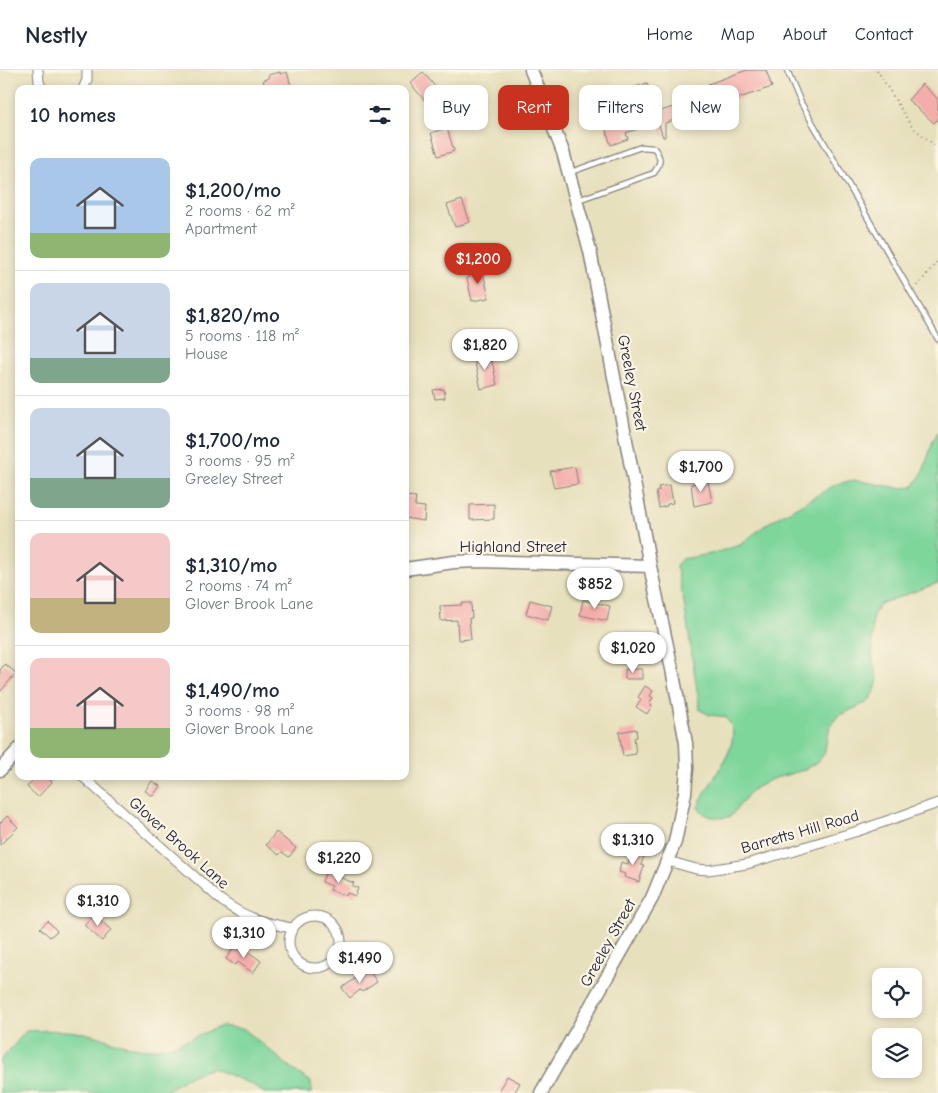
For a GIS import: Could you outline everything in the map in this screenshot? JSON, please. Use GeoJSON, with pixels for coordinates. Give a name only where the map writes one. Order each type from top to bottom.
{"type":"FeatureCollection","features":[{"type":"Feature","properties":{"kind":"street"},"geometry":{"type":"LineString","coordinates":[[38,70],[40,85]]}},
{"type":"Feature","properties":{"kind":"street"},"geometry":{"type":"LineString","coordinates":[[85,85],[87,70]]}},
{"type":"Feature","properties":{"kind":"street","name":"Greeley Street"},"geometry":{"type":"LineString","coordinates":[[531,70],[570,173],[592,260],[650,566],[686,743],[685,793],[675,842],[668,861],[652,898],[541,1093]]}},
{"type":"Feature","properties":{"kind":"street","name":"Highland Street"},"geometry":{"type":"LineString","coordinates":[[409,568],[454,562],[478,561],[650,566]]}},
{"type":"Feature","properties":{"kind":"street"},"geometry":{"type":"LineString","coordinates":[[0,770],[15,753]]}},
{"type":"Feature","properties":{"kind":"street","name":"Glover Brook Lane"},"geometry":{"type":"LineString","coordinates":[[86,780],[222,901],[237,912],[264,923],[292,928]]}},
{"type":"Feature","properties":{"kind":"street","name":"Barretts Hill Road"},"geometry":{"type":"LineString","coordinates":[[668,861],[696,870],[747,864],[858,831],[938,803]]}},
{"type":"Feature","properties":{"kind":"street"},"geometry":{"type":"LineString","coordinates":[[306,917],[323,917],[331,921],[337,928],[340,936],[341,945],[338,954],[327,965],[318,968],[302,965],[290,953],[288,945],[292,928],[306,917]]}},
{"type":"Feature","properties":{"kind":"lane"},"geometry":{"type":"LineString","coordinates":[[787,70],[801,103],[938,339]]}},
{"type":"Feature","properties":{"kind":"lane"},"geometry":{"type":"LineString","coordinates":[[570,173],[641,147],[654,148],[659,154],[660,163],[654,173],[578,200]]}},
{"type":"Feature","properties":{"kind":"path"},"geometry":{"type":"LineString","coordinates":[[877,70],[912,127],[938,148]]}},
{"type":"Feature","properties":{"kind":"path"},"geometry":{"type":"LineString","coordinates":[[911,293],[938,262]]}},
{"type":"Feature","properties":{"kind":"green space"},"geometry":{"type":"Polygon","coordinates":[[[938,432],[938,583],[880,604],[873,615],[873,662],[878,680],[874,693],[868,702],[838,716],[830,726],[824,754],[818,761],[804,770],[772,779],[752,790],[730,817],[717,818],[705,814],[698,808],[726,758],[733,738],[732,728],[726,717],[710,715],[700,710],[684,602],[676,565],[682,559],[711,554],[740,545],[768,523],[837,484],[854,480],[899,488],[913,487],[923,472],[933,441],[938,432]]]}},
{"type":"Feature","properties":{"kind":"green space"},"geometry":{"type":"Polygon","coordinates":[[[222,1026],[244,1029],[311,1082],[312,1093],[264,1093],[251,1084],[212,1068],[192,1075],[162,1093],[0,1093],[0,1061],[26,1031],[55,1030],[84,1033],[126,1045],[152,1049],[179,1043],[222,1026]]]}},
{"type":"Feature","properties":{"kind":"building"},"geometry":{"type":"Polygon","coordinates":[[[747,70],[766,70],[772,87],[739,98],[739,85],[708,84],[747,70]]]}},
{"type":"Feature","properties":{"kind":"building"},"geometry":{"type":"Polygon","coordinates":[[[287,72],[291,85],[264,85],[263,80],[269,78],[268,75],[287,72]]]}},
{"type":"Feature","properties":{"kind":"building"},"geometry":{"type":"Polygon","coordinates":[[[423,72],[434,85],[424,85],[424,100],[410,83],[423,72]]]}},
{"type":"Feature","properties":{"kind":"building"},"geometry":{"type":"Polygon","coordinates":[[[922,84],[938,99],[938,119],[934,123],[908,100],[922,84]]]}},
{"type":"Feature","properties":{"kind":"building"},"geometry":{"type":"Polygon","coordinates":[[[672,107],[672,121],[665,123],[665,137],[663,137],[661,130],[662,111],[672,107]]]}},
{"type":"Feature","properties":{"kind":"building"},"geometry":{"type":"Polygon","coordinates":[[[448,130],[454,151],[438,156],[431,133],[448,130]]]}},
{"type":"Feature","properties":{"kind":"building"},"geometry":{"type":"Polygon","coordinates":[[[606,130],[634,130],[626,133],[628,139],[611,145],[606,130]]]}},
{"type":"Feature","properties":{"kind":"building"},"geometry":{"type":"Polygon","coordinates":[[[462,200],[470,222],[455,227],[447,205],[462,200]]]}},
{"type":"Feature","properties":{"kind":"building"},"geometry":{"type":"Polygon","coordinates":[[[482,267],[489,298],[472,301],[467,278],[470,277],[468,270],[482,267]]]}},
{"type":"Feature","properties":{"kind":"building"},"geometry":{"type":"Polygon","coordinates":[[[486,352],[488,362],[492,361],[497,385],[481,389],[473,355],[486,352]]]}},
{"type":"Feature","properties":{"kind":"building"},"geometry":{"type":"Polygon","coordinates":[[[444,389],[445,398],[435,399],[433,390],[444,389]]]}},
{"type":"Feature","properties":{"kind":"building"},"geometry":{"type":"Polygon","coordinates":[[[575,467],[578,484],[554,488],[550,471],[575,467]]]}},
{"type":"Feature","properties":{"kind":"building"},"geometry":{"type":"Polygon","coordinates":[[[708,481],[712,502],[694,506],[691,484],[708,481]]]}},
{"type":"Feature","properties":{"kind":"building"},"geometry":{"type":"Polygon","coordinates":[[[670,485],[673,503],[659,508],[656,492],[659,491],[658,487],[670,485]]]}},
{"type":"Feature","properties":{"kind":"building"},"geometry":{"type":"Polygon","coordinates":[[[409,496],[416,497],[415,506],[425,507],[424,521],[409,519],[409,496]]]}},
{"type":"Feature","properties":{"kind":"building"},"geometry":{"type":"Polygon","coordinates":[[[494,504],[494,519],[470,520],[470,505],[494,504]]]}},
{"type":"Feature","properties":{"kind":"building"},"geometry":{"type":"Polygon","coordinates":[[[530,600],[552,606],[548,620],[526,614],[530,600]]]}},
{"type":"Feature","properties":{"kind":"building"},"geometry":{"type":"Polygon","coordinates":[[[583,600],[610,606],[607,621],[580,615],[583,600]]]}},
{"type":"Feature","properties":{"kind":"building"},"geometry":{"type":"Polygon","coordinates":[[[462,603],[471,603],[472,618],[469,618],[471,639],[458,640],[457,620],[441,621],[440,606],[462,605],[462,603]]]}},
{"type":"Feature","properties":{"kind":"building"},"geometry":{"type":"Polygon","coordinates":[[[5,664],[15,674],[0,692],[0,670],[5,664]]]}},
{"type":"Feature","properties":{"kind":"building"},"geometry":{"type":"Polygon","coordinates":[[[625,669],[642,669],[642,679],[625,679],[625,669]]]}},
{"type":"Feature","properties":{"kind":"building"},"geometry":{"type":"Polygon","coordinates":[[[645,686],[653,691],[650,696],[653,698],[649,704],[652,706],[647,714],[636,707],[641,699],[638,697],[645,686]]]}},
{"type":"Feature","properties":{"kind":"building"},"geometry":{"type":"Polygon","coordinates":[[[636,729],[637,737],[634,738],[636,754],[623,756],[619,732],[636,729]]]}},
{"type":"Feature","properties":{"kind":"building"},"geometry":{"type":"Polygon","coordinates":[[[33,780],[50,780],[52,782],[38,797],[27,787],[33,780]]]}},
{"type":"Feature","properties":{"kind":"building"},"geometry":{"type":"Polygon","coordinates":[[[152,781],[160,786],[153,796],[145,791],[152,781]]]}},
{"type":"Feature","properties":{"kind":"building"},"geometry":{"type":"Polygon","coordinates":[[[7,816],[18,827],[0,845],[0,823],[7,816]]]}},
{"type":"Feature","properties":{"kind":"building"},"geometry":{"type":"Polygon","coordinates":[[[276,832],[296,848],[289,857],[282,852],[279,855],[266,845],[276,832]]]}},
{"type":"Feature","properties":{"kind":"building"},"geometry":{"type":"Polygon","coordinates":[[[632,849],[645,853],[641,865],[644,866],[639,882],[624,877],[625,874],[619,872],[621,862],[628,864],[632,849]]]}},
{"type":"Feature","properties":{"kind":"building"},"geometry":{"type":"Polygon","coordinates":[[[327,869],[340,875],[339,877],[354,883],[352,886],[358,888],[355,896],[347,893],[346,896],[330,890],[332,886],[322,882],[327,869]]]}},
{"type":"Feature","properties":{"kind":"building"},"geometry":{"type":"Polygon","coordinates":[[[94,914],[111,930],[102,941],[84,925],[94,914]]]}},
{"type":"Feature","properties":{"kind":"building"},"geometry":{"type":"Polygon","coordinates":[[[48,921],[57,931],[50,937],[40,928],[48,921]]]}},
{"type":"Feature","properties":{"kind":"building"},"geometry":{"type":"Polygon","coordinates":[[[235,946],[244,953],[246,950],[261,961],[253,973],[238,962],[235,965],[226,959],[235,946]]]}},
{"type":"Feature","properties":{"kind":"building"},"geometry":{"type":"Polygon","coordinates":[[[368,969],[377,982],[362,992],[360,990],[350,998],[342,988],[368,969]]]}},
{"type":"Feature","properties":{"kind":"building"},"geometry":{"type":"Polygon","coordinates":[[[507,1076],[520,1083],[514,1093],[504,1093],[499,1090],[507,1076]]]}}]}
